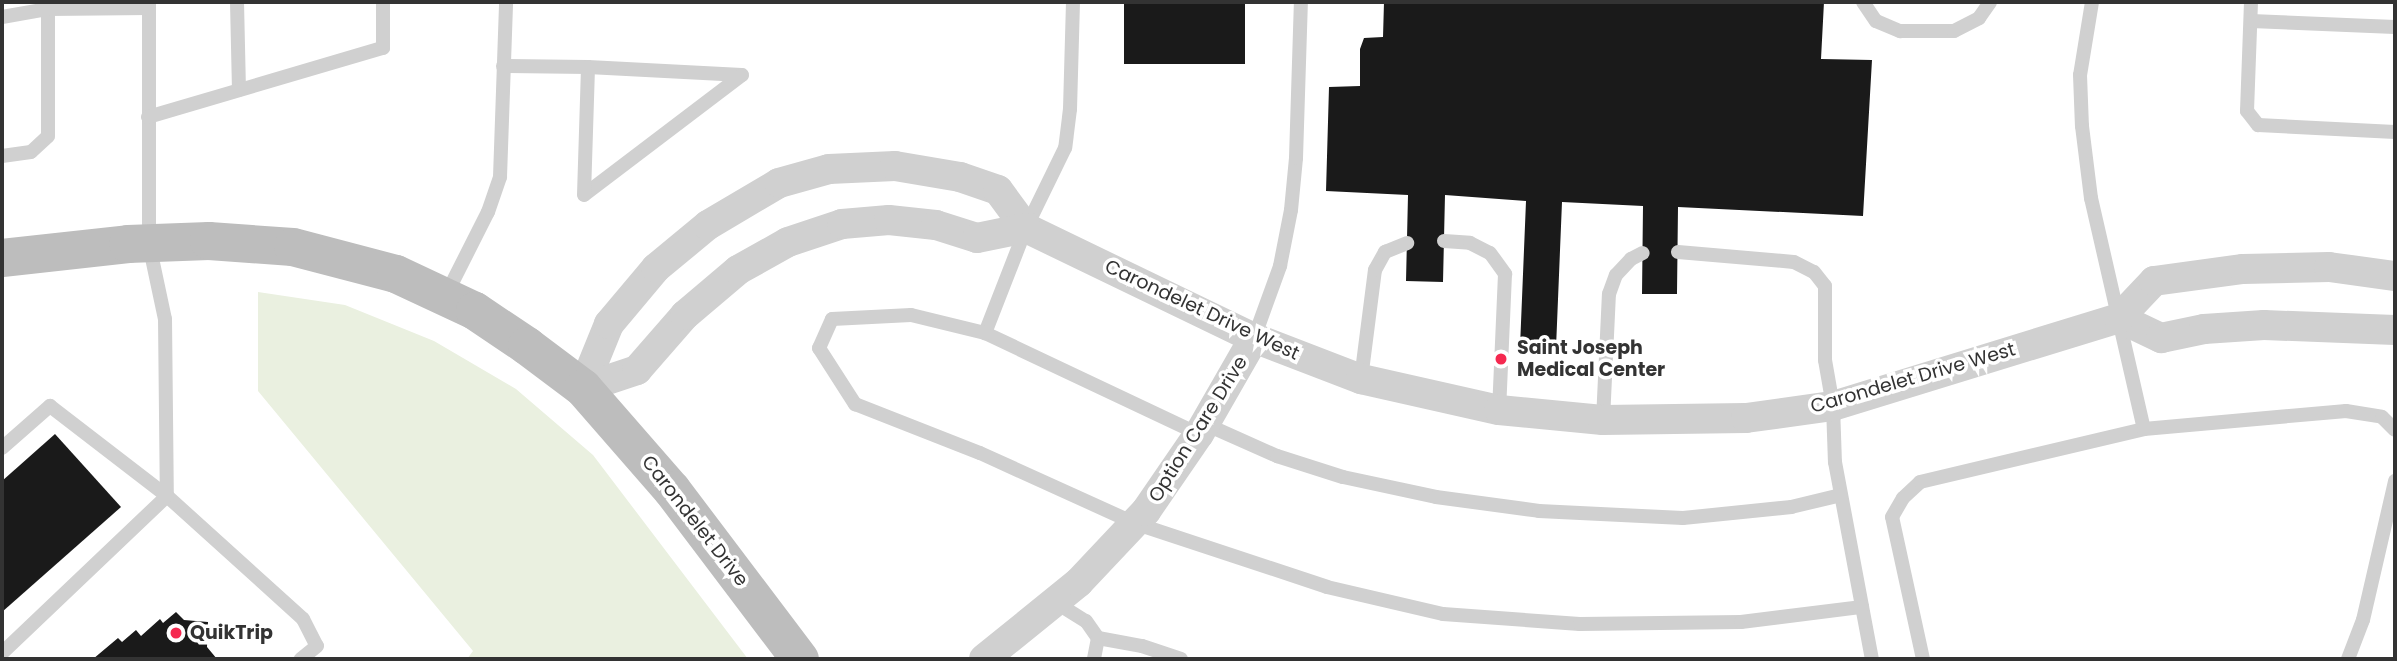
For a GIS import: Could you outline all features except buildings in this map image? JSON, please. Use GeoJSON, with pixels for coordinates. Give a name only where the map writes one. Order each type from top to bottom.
{"type":"FeatureCollection","features":[{"type":"Feature","properties":{"kind":"street","name":"Carondelet Drive West"},"geometry":{"type":"LineString","coordinates":[[583,388],[608,324],[656,268],[708,225],[779,183],[829,169],[895,166],[960,177],[998,190],[1026,228],[1254,338],[1361,379],[1499,410],[1602,419],[1746,418],[1833,405],[2119,318],[2154,281],[2243,269],[2329,267],[2395,276]]}},
{"type":"Feature","properties":{"kind":"street"},"geometry":{"type":"LineString","coordinates":[[2,258],[209,241],[293,247],[396,274],[475,312],[527,346],[583,388],[637,370],[685,314],[738,270],[788,242],[842,223],[890,220],[936,225],[977,238],[1026,228]]}},
{"type":"Feature","properties":{"kind":"street"},"geometry":{"type":"LineString","coordinates":[[2119,318],[2161,338],[2204,329],[2264,325],[2395,330]]}},
{"type":"Feature","properties":{"kind":"street","name":"Option Care Drive"},"geometry":{"type":"LineString","coordinates":[[984,659],[1079,582],[1146,511],[1202,429],[1254,338]]}},
{"type":"Feature","properties":{"kind":"street","name":"Carondelet Drive"},"geometry":{"type":"LineString","coordinates":[[583,388],[672,490],[800,659]]}},
{"type":"Feature","properties":{"kind":"lane"},"geometry":{"type":"LineString","coordinates":[[237,2],[239,90]]}},
{"type":"Feature","properties":{"kind":"lane"},"geometry":{"type":"LineString","coordinates":[[148,117],[383,48],[383,2]]}},
{"type":"Feature","properties":{"kind":"lane"},"geometry":{"type":"LineString","coordinates":[[444,297],[488,212],[500,177],[506,2]]}},
{"type":"Feature","properties":{"kind":"lane"},"geometry":{"type":"LineString","coordinates":[[985,333],[1026,228],[1065,148],[1070,109],[1073,2]]}},
{"type":"Feature","properties":{"kind":"lane"},"geometry":{"type":"LineString","coordinates":[[1254,338],[1280,266],[1291,210],[1296,158],[1301,2]]}},
{"type":"Feature","properties":{"kind":"lane"},"geometry":{"type":"LineString","coordinates":[[1863,2],[1876,21],[1900,31],[1954,31],[1979,18],[1990,2]]}},
{"type":"Feature","properties":{"kind":"lane"},"geometry":{"type":"LineString","coordinates":[[2092,2],[2080,75],[2082,126],[2091,198],[2144,429]]}},
{"type":"Feature","properties":{"kind":"lane"},"geometry":{"type":"LineString","coordinates":[[2251,2],[2247,111],[2258,125],[2395,132]]}},
{"type":"Feature","properties":{"kind":"lane"},"geometry":{"type":"LineString","coordinates":[[2,17],[45,6],[149,5],[149,244],[165,319],[167,496],[2,653]]}},
{"type":"Feature","properties":{"kind":"lane"},"geometry":{"type":"LineString","coordinates":[[2,156],[32,152],[48,136],[45,6]]}},
{"type":"Feature","properties":{"kind":"lane"},"geometry":{"type":"LineString","coordinates":[[2251,21],[2395,27]]}},
{"type":"Feature","properties":{"kind":"lane"},"geometry":{"type":"LineString","coordinates":[[503,66],[588,67],[742,75],[584,195],[588,67]]}},
{"type":"Feature","properties":{"kind":"lane"},"geometry":{"type":"LineString","coordinates":[[1444,241],[1470,243],[1490,253],[1505,274],[1499,410]]}},
{"type":"Feature","properties":{"kind":"lane"},"geometry":{"type":"LineString","coordinates":[[1361,379],[1376,270],[1385,252],[1407,243]]}},
{"type":"Feature","properties":{"kind":"lane"},"geometry":{"type":"LineString","coordinates":[[1678,252],[1794,262],[1814,272],[1825,286],[1825,360],[1833,405],[1835,462],[1872,659]]}},
{"type":"Feature","properties":{"kind":"lane"},"geometry":{"type":"LineString","coordinates":[[1602,419],[1609,294],[1616,275],[1631,259],[1643,253]]}},
{"type":"Feature","properties":{"kind":"lane"},"geometry":{"type":"LineString","coordinates":[[1841,495],[1791,508],[1694,517],[1539,510],[1436,497],[1343,477],[1277,456],[1202,429],[985,333],[911,314],[832,319],[819,348],[855,404],[980,453],[1134,523],[1327,587],[1443,614],[1580,624],[1741,622],[1862,607]]}},
{"type":"Feature","properties":{"kind":"lane"},"geometry":{"type":"LineString","coordinates":[[2,448],[50,405],[167,496],[303,619],[317,646],[301,659]]}},
{"type":"Feature","properties":{"kind":"lane"},"geometry":{"type":"LineString","coordinates":[[1923,659],[1892,517],[1903,498],[1920,482],[2144,429],[2346,411],[2382,417],[2395,430]]}},
{"type":"Feature","properties":{"kind":"lane"},"geometry":{"type":"LineString","coordinates":[[2348,659],[2363,620],[2395,481]]}},
{"type":"Feature","properties":{"kind":"lane"},"geometry":{"type":"LineString","coordinates":[[1055,601],[1086,621],[1098,638],[1142,646],[1181,659]]}},
{"type":"Feature","properties":{"kind":"lane"},"geometry":{"type":"LineString","coordinates":[[1094,659],[1098,638]]}},
{"type":"Feature","properties":{"kind":"green space"},"geometry":{"type":"Polygon","coordinates":[[[258,292],[345,305],[434,341],[516,389],[593,455],[748,659],[467,659],[473,651],[258,391],[258,292]]]}},
{"type":"Feature","properties":{"kind":"place","name":"Saint Joseph Medical Center"},"geometry":{"type":"Point","coordinates":[1501,359]}},
{"type":"Feature","properties":{"kind":"place","name":"QuikTrip"},"geometry":{"type":"Point","coordinates":[176,633]}}]}
